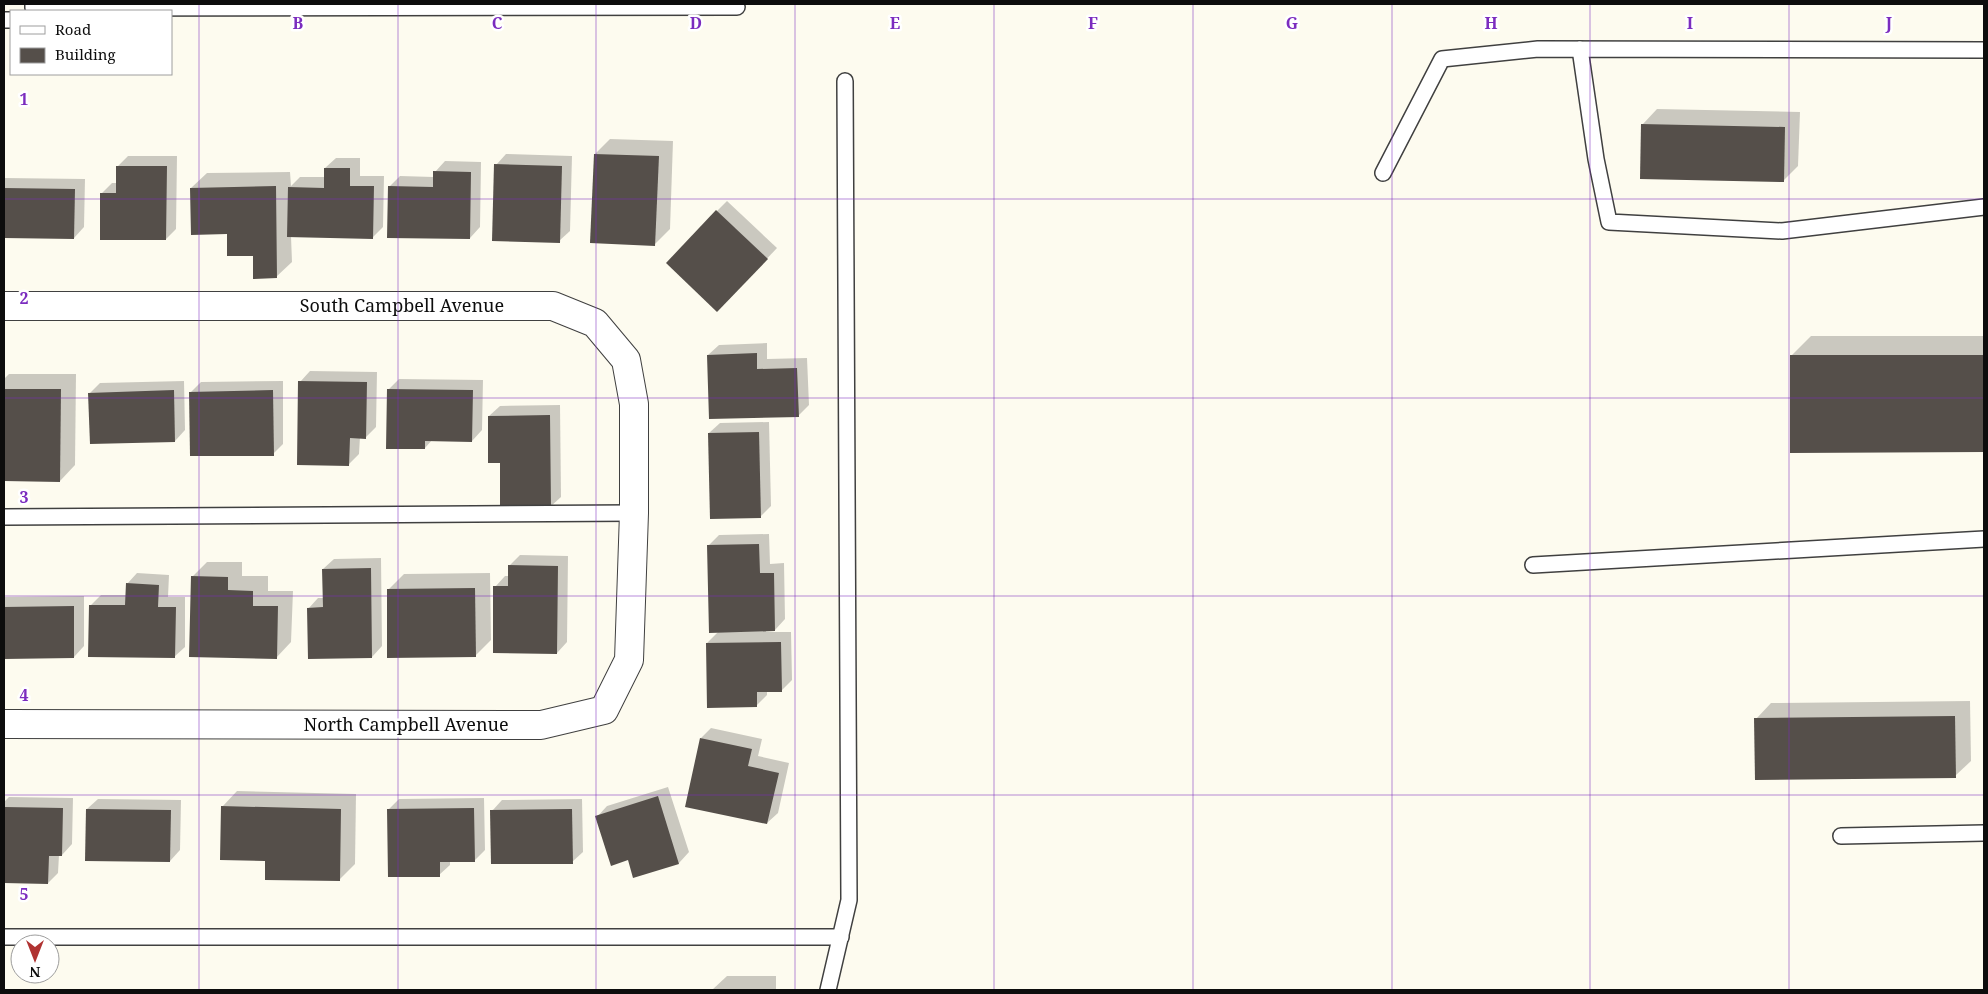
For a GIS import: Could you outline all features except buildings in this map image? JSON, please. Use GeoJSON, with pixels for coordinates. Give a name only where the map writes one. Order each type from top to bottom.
{"type":"FeatureCollection","features":[{"type":"Feature","properties":{"kind":"street","name":"South Campbell Avenue"},"geometry":{"type":"LineString","coordinates":[[4,306],[553,306],[595,323],[626,360],[634,404],[634,513]]}},
{"type":"Feature","properties":{"kind":"street","name":"North Campbell Avenue"},"geometry":{"type":"LineString","coordinates":[[4,724],[541,725],[604,710],[629,660],[634,513]]}},
{"type":"Feature","properties":{"kind":"lane"},"geometry":{"type":"LineString","coordinates":[[32,8],[737,7]]}},
{"type":"Feature","properties":{"kind":"lane"},"geometry":{"type":"LineString","coordinates":[[1383,174],[1442,59],[1538,48],[1984,50]]}},
{"type":"Feature","properties":{"kind":"lane"},"geometry":{"type":"LineString","coordinates":[[1580,48],[1596,159],[1609,222],[1782,231],[1984,207]]}},
{"type":"Feature","properties":{"kind":"lane"},"geometry":{"type":"LineString","coordinates":[[828,990],[849,900],[845,81]]}},
{"type":"Feature","properties":{"kind":"lane"},"geometry":{"type":"LineString","coordinates":[[4,517],[634,513]]}},
{"type":"Feature","properties":{"kind":"lane"},"geometry":{"type":"LineString","coordinates":[[1533,565],[1984,539]]}},
{"type":"Feature","properties":{"kind":"lane"},"geometry":{"type":"LineString","coordinates":[[1841,836],[1984,833]]}},
{"type":"Feature","properties":{"kind":"lane"},"geometry":{"type":"LineString","coordinates":[[4,938],[841,937]]}}]}
